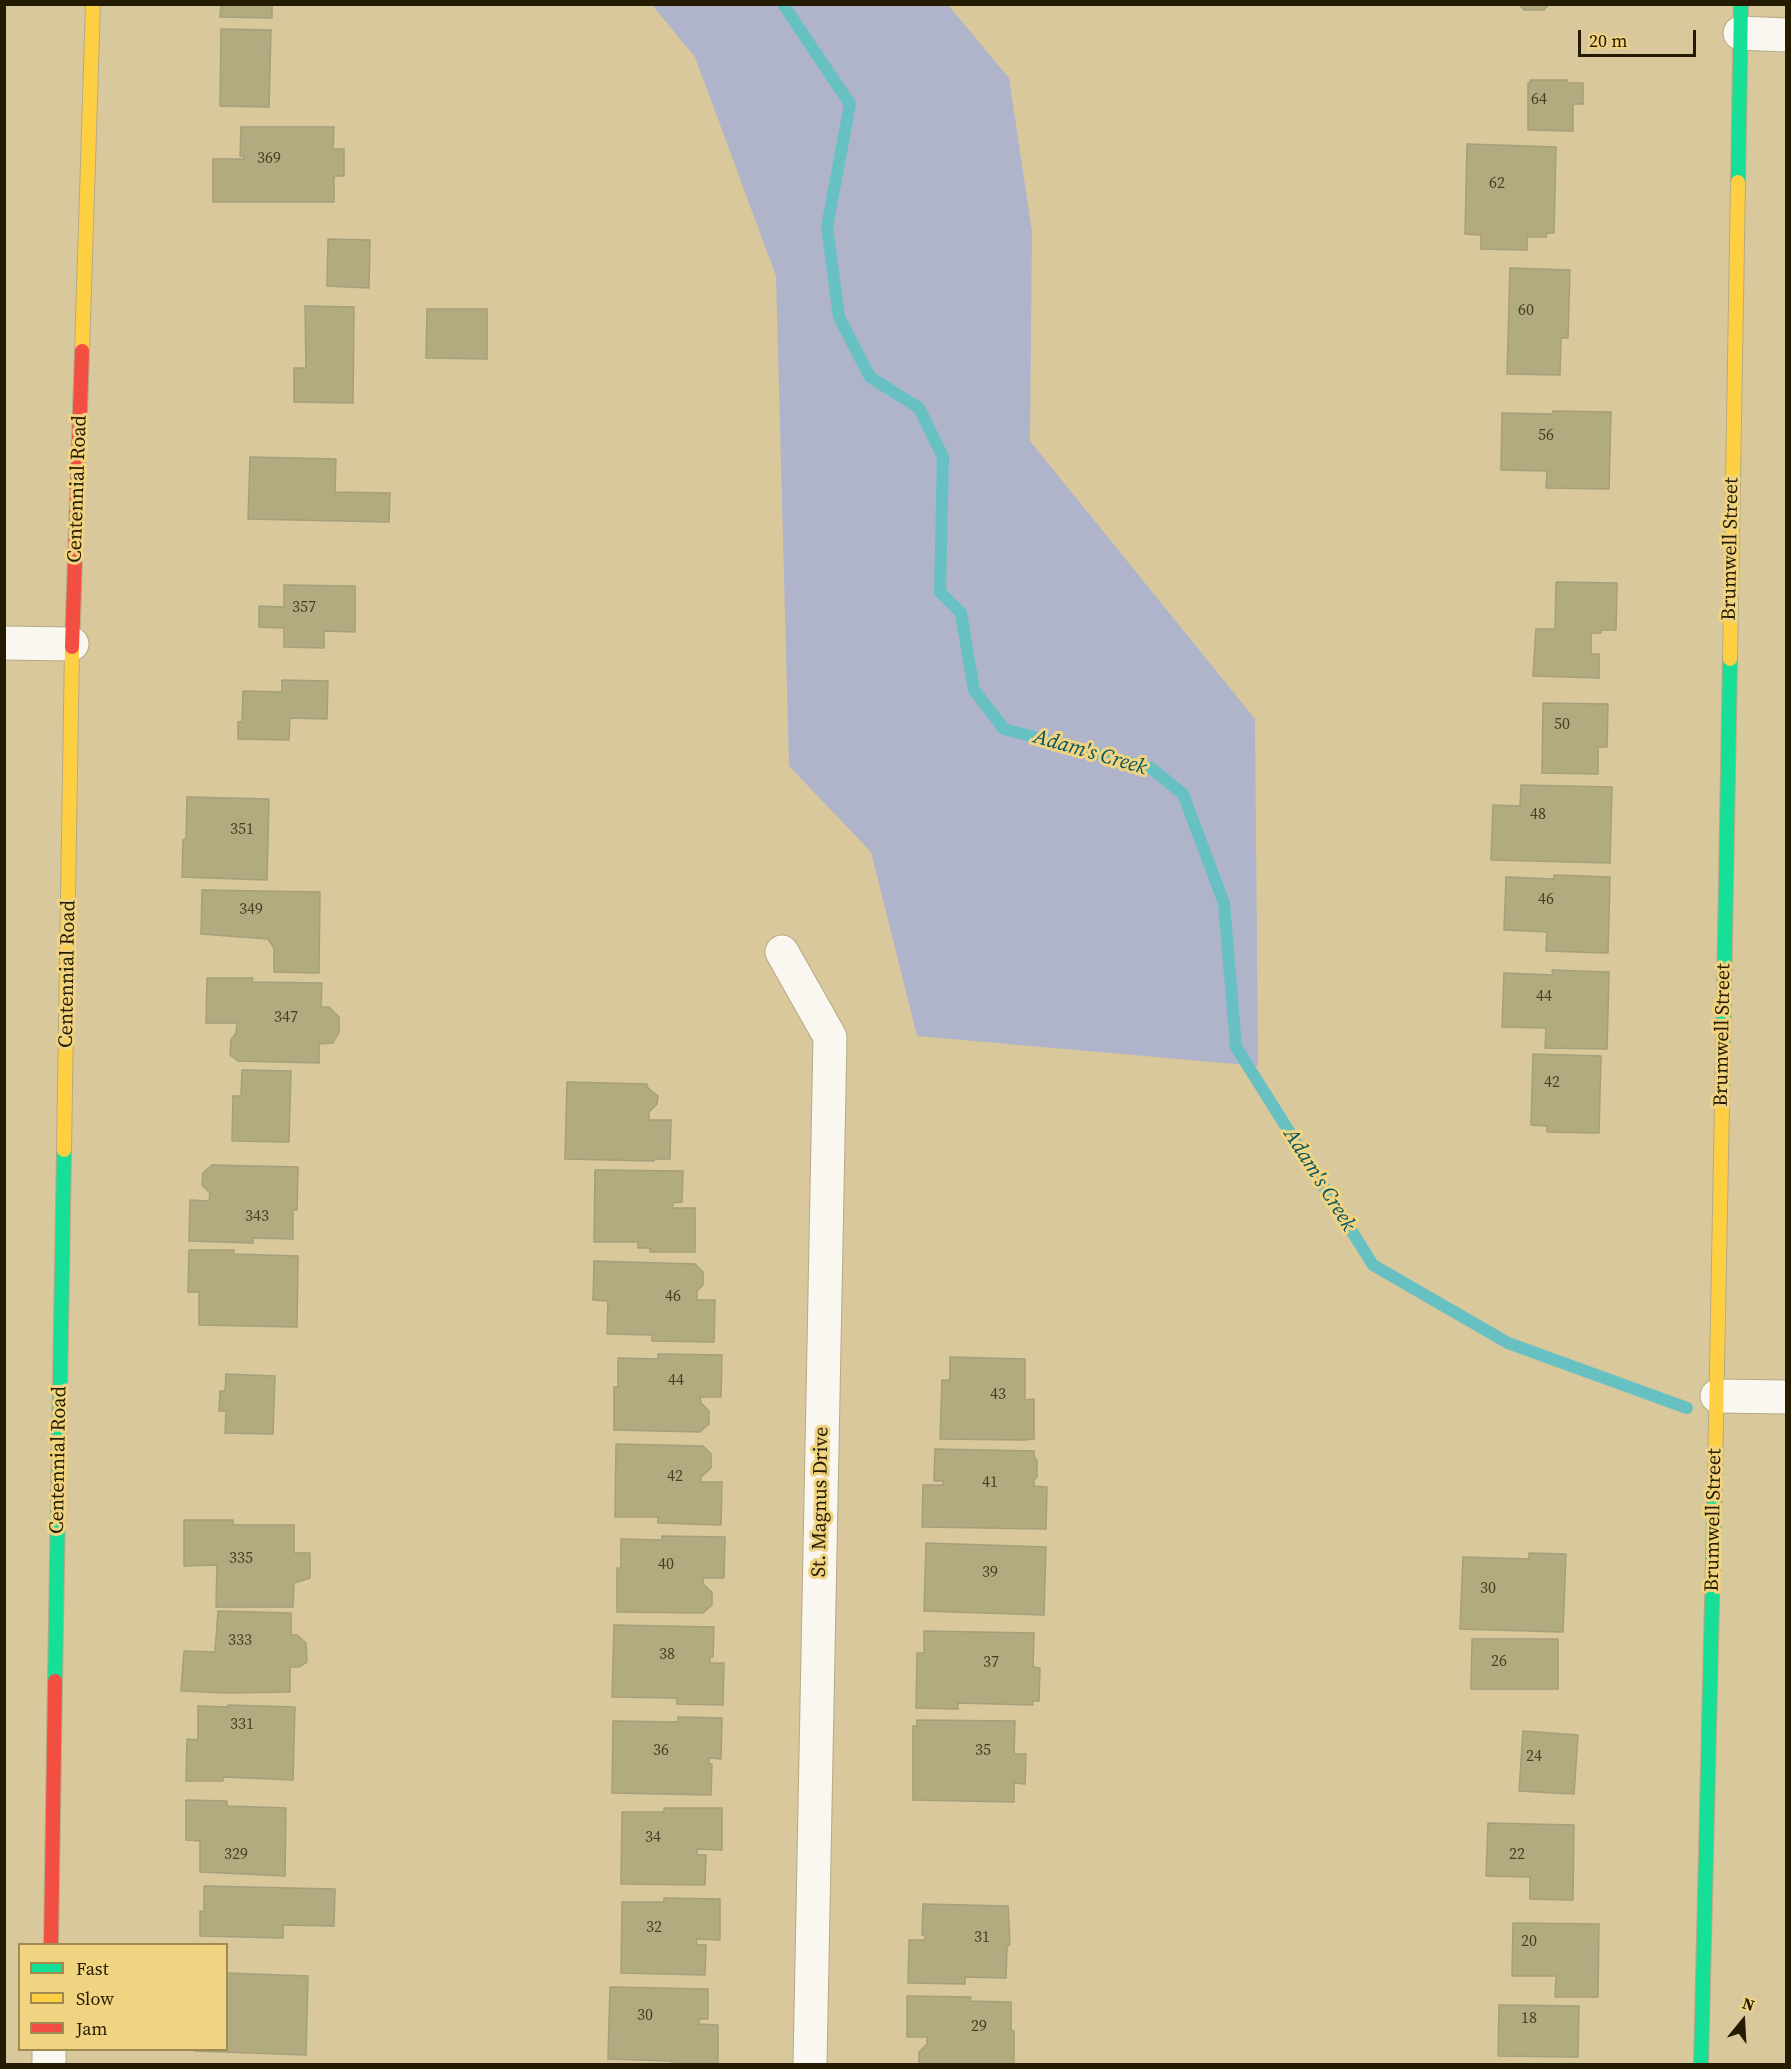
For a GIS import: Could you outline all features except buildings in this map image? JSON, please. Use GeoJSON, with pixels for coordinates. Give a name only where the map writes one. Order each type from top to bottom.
{"type":"FeatureCollection","features":[{"type":"Feature","properties":{"kind":"street","name":"Centennial Road"},"geometry":{"type":"LineString","coordinates":[[51,1943],[72,644],[93,4]]}},
{"type":"Feature","properties":{"kind":"street"},"geometry":{"type":"LineString","coordinates":[[1740,19],[1786,35]]}},
{"type":"Feature","properties":{"kind":"street","name":"Brumwell Street"},"geometry":{"type":"LineString","coordinates":[[1701,2064],[1717,1396],[1740,19]]}},
{"type":"Feature","properties":{"kind":"street"},"geometry":{"type":"LineString","coordinates":[[4,643],[72,644]]}},
{"type":"Feature","properties":{"kind":"street","name":"St. Magnus Drive"},"geometry":{"type":"LineString","coordinates":[[782,952],[830,1037],[810,2064]]}},
{"type":"Feature","properties":{"kind":"street"},"geometry":{"type":"LineString","coordinates":[[1717,1396],[1786,1397]]}},
{"type":"Feature","properties":{"kind":"shaded area"},"geometry":{"type":"Polygon","coordinates":[[[652,5],[948,5],[1009,78],[1032,232],[1030,441],[1255,719],[1258,1066],[917,1036],[871,852],[789,766],[776,276],[695,57],[652,5]]]}},
{"type":"Feature","properties":{"kind":"waterway","name":"Adam's Creek"},"geometry":{"type":"LineString","coordinates":[[783,4],[850,104],[827,227],[839,317],[870,377],[919,408],[943,457],[940,592],[961,613],[974,690],[1004,729],[1151,768],[1183,794],[1224,903],[1236,1047],[1373,1265],[1508,1343],[1687,1408]]}},
{"type":"Feature","properties":{"kind":"traffic: fast"},"geometry":{"type":"LineString","coordinates":[[1738,182],[1741,4]]}},
{"type":"Feature","properties":{"kind":"traffic: fast"},"geometry":{"type":"LineString","coordinates":[[1722,1104],[1730,659]]}},
{"type":"Feature","properties":{"kind":"traffic: fast"},"geometry":{"type":"LineString","coordinates":[[55,1681],[64,1150]]}},
{"type":"Feature","properties":{"kind":"traffic: fast"},"geometry":{"type":"LineString","coordinates":[[1701,2064],[1715,1474]]}},
{"type":"Feature","properties":{"kind":"traffic: slow"},"geometry":{"type":"LineString","coordinates":[[82,351],[93,4]]}},
{"type":"Feature","properties":{"kind":"traffic: slow"},"geometry":{"type":"LineString","coordinates":[[1730,659],[1738,182]]}},
{"type":"Feature","properties":{"kind":"traffic: slow"},"geometry":{"type":"LineString","coordinates":[[64,1150],[72,647]]}},
{"type":"Feature","properties":{"kind":"traffic: slow"},"geometry":{"type":"LineString","coordinates":[[1715,1474],[1722,1104]]}},
{"type":"Feature","properties":{"kind":"traffic: jam"},"geometry":{"type":"LineString","coordinates":[[72,647],[82,351]]}},
{"type":"Feature","properties":{"kind":"traffic: jam"},"geometry":{"type":"LineString","coordinates":[[51,1943],[55,1681]]}}]}
